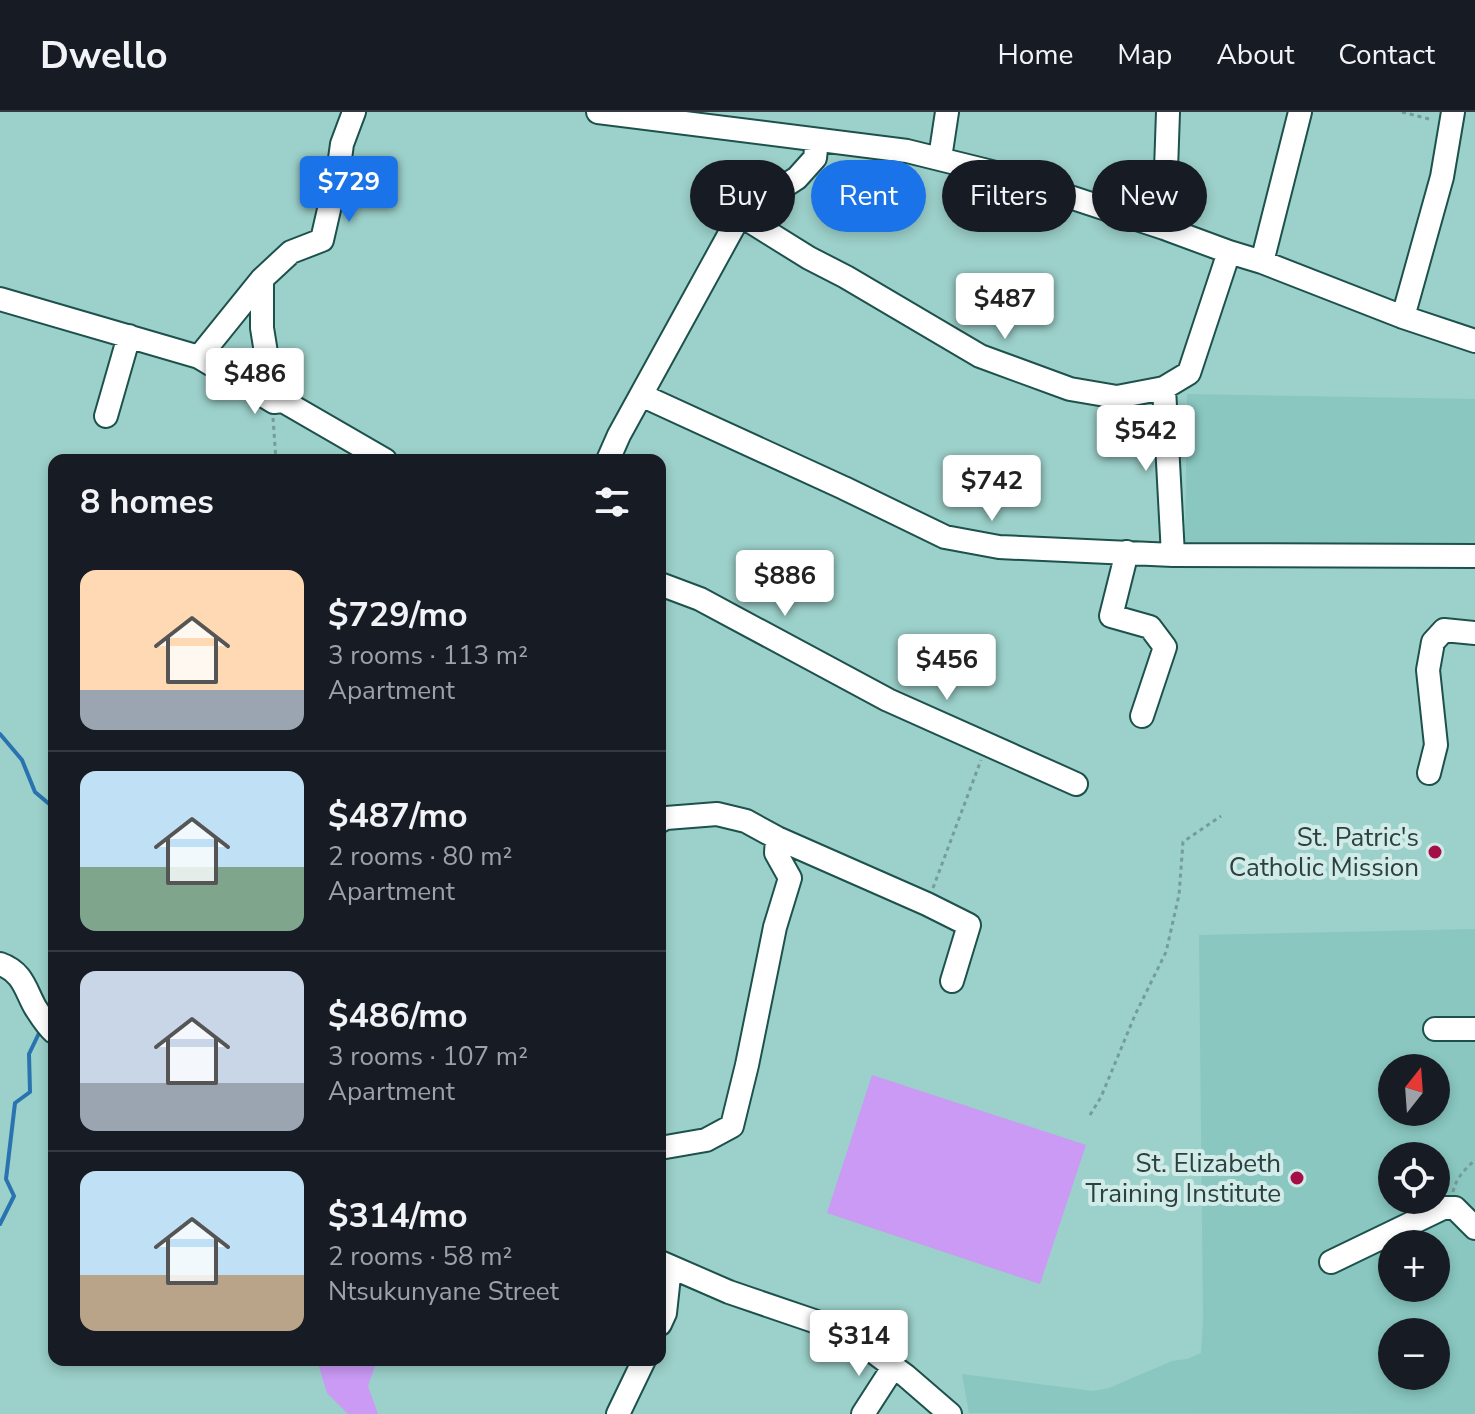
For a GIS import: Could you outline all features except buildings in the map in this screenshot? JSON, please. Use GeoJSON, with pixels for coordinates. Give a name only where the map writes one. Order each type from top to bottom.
{"type":"FeatureCollection","features":[{"type":"Feature","properties":{"kind":"street"},"geometry":{"type":"LineString","coordinates":[[199,357],[262,279],[291,252],[322,240],[342,144],[354,112]]}},
{"type":"Feature","properties":{"kind":"street"},"geometry":{"type":"LineString","coordinates":[[598,112],[907,151],[1000,174],[1092,204]]}},
{"type":"Feature","properties":{"kind":"street"},"geometry":{"type":"LineString","coordinates":[[940,158],[947,112]]}},
{"type":"Feature","properties":{"kind":"street"},"geometry":{"type":"LineString","coordinates":[[1166,160],[1168,112]]}},
{"type":"Feature","properties":{"kind":"street"},"geometry":{"type":"LineString","coordinates":[[1262,262],[1300,112]]}},
{"type":"Feature","properties":{"kind":"street"},"geometry":{"type":"LineString","coordinates":[[1403,317],[1442,177],[1453,118]]}},
{"type":"Feature","properties":{"kind":"street"},"geometry":{"type":"LineString","coordinates":[[795,179],[815,158],[817,140]]}},
{"type":"Feature","properties":{"kind":"street"},"geometry":{"type":"LineString","coordinates":[[611,454],[731,232]]}},
{"type":"Feature","properties":{"kind":"street"},"geometry":{"type":"LineString","coordinates":[[767,232],[980,356],[1070,389],[1117,397],[1164,388],[1189,373],[1229,252]]}},
{"type":"Feature","properties":{"kind":"street"},"geometry":{"type":"LineString","coordinates":[[1175,232],[1475,341]]}},
{"type":"Feature","properties":{"kind":"street"},"geometry":{"type":"LineString","coordinates":[[262,279],[262,328],[274,402]]}},
{"type":"Feature","properties":{"kind":"street"},"geometry":{"type":"LineString","coordinates":[[0,299],[199,357],[274,402],[283,401],[375,454]]}},
{"type":"Feature","properties":{"kind":"street"},"geometry":{"type":"LineString","coordinates":[[106,416],[129,336]]}},
{"type":"Feature","properties":{"kind":"street"},"geometry":{"type":"LineString","coordinates":[[1164,388],[1173,555]]}},
{"type":"Feature","properties":{"kind":"street"},"geometry":{"type":"LineString","coordinates":[[641,395],[945,537],[999,547],[1173,555],[1475,556]]}},
{"type":"Feature","properties":{"kind":"street"},"geometry":{"type":"LineString","coordinates":[[1127,552],[1111,616],[1150,627],[1165,647],[1142,716]]}},
{"type":"Feature","properties":{"kind":"street"},"geometry":{"type":"LineString","coordinates":[[666,586],[700,599],[888,700],[1076,784]]}},
{"type":"Feature","properties":{"kind":"street"},"geometry":{"type":"LineString","coordinates":[[1429,773],[1436,745],[1428,670],[1433,642],[1444,630],[1475,633]]}},
{"type":"Feature","properties":{"kind":"street"},"geometry":{"type":"LineString","coordinates":[[666,816],[717,814],[746,821],[969,925],[952,981]]}},
{"type":"Feature","properties":{"kind":"street"},"geometry":{"type":"LineString","coordinates":[[666,1147],[706,1140],[732,1126],[775,927],[790,878],[776,853],[777,838]]}},
{"type":"Feature","properties":{"kind":"street"},"geometry":{"type":"LineString","coordinates":[[0,964],[25,982],[36,1009],[48,1024]]}},
{"type":"Feature","properties":{"kind":"street"},"geometry":{"type":"LineString","coordinates":[[1435,1029],[1475,1029]]}},
{"type":"Feature","properties":{"kind":"street"},"geometry":{"type":"LineString","coordinates":[[1450,1208],[1455,1208],[1475,1228]]}},
{"type":"Feature","properties":{"kind":"street"},"geometry":{"type":"LineString","coordinates":[[1331,1262],[1431,1214]]}},
{"type":"Feature","properties":{"kind":"street"},"geometry":{"type":"LineString","coordinates":[[666,1264],[729,1292],[814,1321],[864,1345],[950,1414]]}},
{"type":"Feature","properties":{"kind":"street"},"geometry":{"type":"LineString","coordinates":[[618,1414],[641,1366]]}},
{"type":"Feature","properties":{"kind":"street"},"geometry":{"type":"LineString","coordinates":[[863,1414],[894,1366]]}},
{"type":"Feature","properties":{"kind":"path"},"geometry":{"type":"LineString","coordinates":[[1402,112],[1453,118]]}},
{"type":"Feature","properties":{"kind":"path"},"geometry":{"type":"LineString","coordinates":[[274,402],[276,454]]}},
{"type":"Feature","properties":{"kind":"path"},"geometry":{"type":"LineString","coordinates":[[927,904],[987,746]]}},
{"type":"Feature","properties":{"kind":"path"},"geometry":{"type":"LineString","coordinates":[[1090,1115],[1166,952],[1179,895],[1183,842],[1221,816]]}},
{"type":"Feature","properties":{"kind":"path"},"geometry":{"type":"LineString","coordinates":[[1450,1208],[1455,1185],[1475,1160]]}},
{"type":"Feature","properties":{"kind":"shaded area"},"geometry":{"type":"Polygon","coordinates":[[[1187,394],[1475,399],[1475,548],[1185,549],[1187,394]]]}},
{"type":"Feature","properties":{"kind":"shaded area","name":"St. Elizabeth Training Institute"},"geometry":{"type":"Polygon","coordinates":[[[1475,929],[1475,1414],[969,1413],[962,1374],[1093,1391],[1109,1388],[1172,1361],[1201,1353],[1199,935],[1475,929]]]}},
{"type":"Feature","properties":{"kind":"shaded area"},"geometry":{"type":"Polygon","coordinates":[[[872,1075],[1086,1145],[1040,1284],[827,1213],[872,1075]]]}},
{"type":"Feature","properties":{"kind":"shaded area"},"geometry":{"type":"Polygon","coordinates":[[[319,1366],[375,1366],[368,1386],[378,1414],[348,1414],[327,1393],[319,1366]]]}},
{"type":"Feature","properties":{"kind":"waterway"},"geometry":{"type":"LineString","coordinates":[[0,734],[22,760],[35,792],[48,803]]}},
{"type":"Feature","properties":{"kind":"waterway"},"geometry":{"type":"LineString","coordinates":[[0,1224],[14,1196],[6,1179],[15,1103],[30,1092],[29,1054],[41,1029]]}},
{"type":"Feature","properties":{"kind":"place","name":"St. Patric's Catholic Mission"},"geometry":{"type":"Point","coordinates":[1435,852]}},
{"type":"Feature","properties":{"kind":"place","name":"St. Elizabeth Training Institute"},"geometry":{"type":"Point","coordinates":[1297,1178]}}]}
